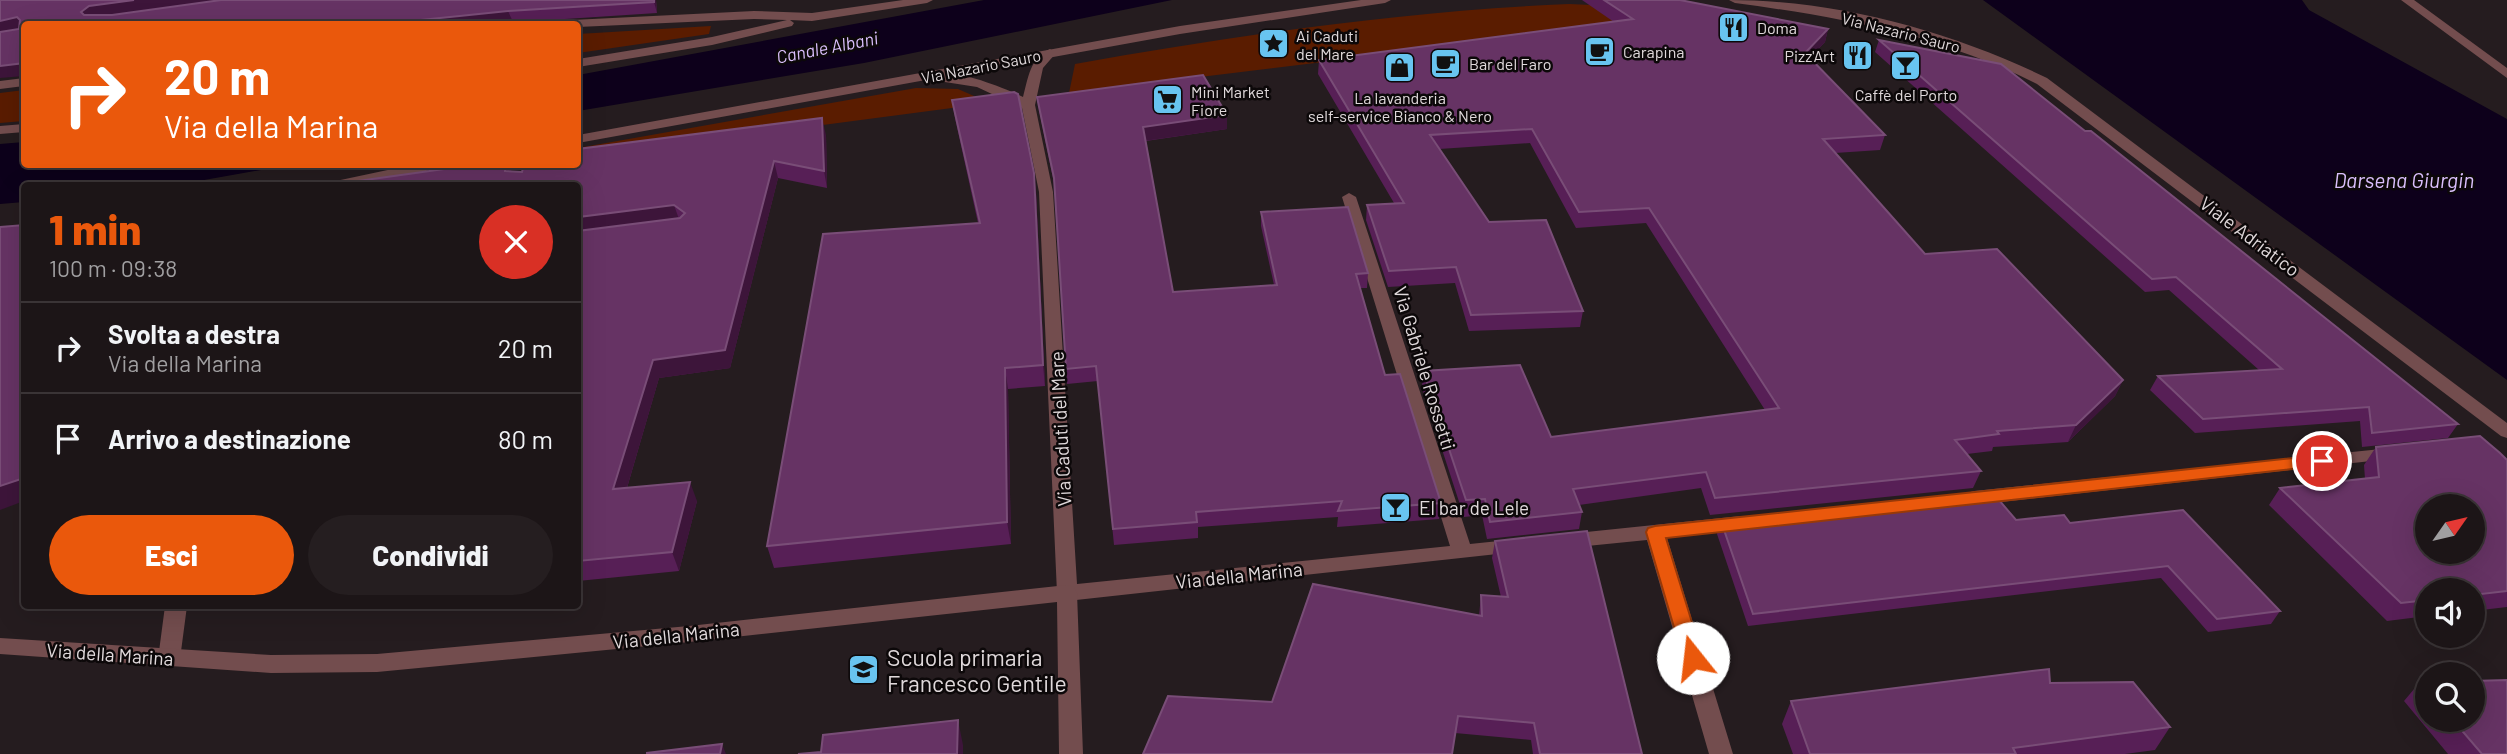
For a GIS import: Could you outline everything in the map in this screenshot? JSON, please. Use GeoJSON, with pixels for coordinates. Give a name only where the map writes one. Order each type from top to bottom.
{"type":"FeatureCollection","features":[{"type":"Feature","properties":{"kind":"street"},"geometry":{"type":"LineString","coordinates":[[581,63],[712,41],[812,17],[927,0]]}},
{"type":"Feature","properties":{"kind":"street","name":"Via Nazario Sauro"},"geometry":{"type":"LineString","coordinates":[[581,138],[1180,30],[1385,0]]}},
{"type":"Feature","properties":{"kind":"street","name":"Via Nazario Sauro"},"geometry":{"type":"LineString","coordinates":[[1735,0],[1838,17],[1916,34],[1984,53]]}},
{"type":"Feature","properties":{"kind":"street"},"geometry":{"type":"LineString","coordinates":[[2407,0],[2507,74]]}},
{"type":"Feature","properties":{"kind":"street"},"geometry":{"type":"LineString","coordinates":[[581,24],[754,15],[812,17]]}},
{"type":"Feature","properties":{"kind":"street","name":"Via Caduti del Mare"},"geometry":{"type":"LineString","coordinates":[[1050,53],[1037,67],[1028,106],[1046,192],[1068,593],[1071,754]]}},
{"type":"Feature","properties":{"kind":"street","name":"Viale Adriatico"},"geometry":{"type":"LineString","coordinates":[[1984,53],[2042,81],[2507,432]]}},
{"type":"Feature","properties":{"kind":"street"},"geometry":{"type":"LineString","coordinates":[[932,76],[972,80],[1002,90],[1028,106]]}},
{"type":"Feature","properties":{"kind":"street"},"geometry":{"type":"LineString","coordinates":[[0,85],[21,82]]}},
{"type":"Feature","properties":{"kind":"street"},"geometry":{"type":"LineString","coordinates":[[0,130],[21,128]]}},
{"type":"Feature","properties":{"kind":"street"},"geometry":{"type":"LineString","coordinates":[[351,182],[420,168]]}},
{"type":"Feature","properties":{"kind":"street","name":"Via Gabriele Rossetti"},"geometry":{"type":"LineString","coordinates":[[1349,197],[1462,551]]}},
{"type":"Feature","properties":{"kind":"street"},"geometry":{"type":"LineString","coordinates":[[1961,500],[2406,452]]}},
{"type":"Feature","properties":{"kind":"street","name":"Via della Marina"},"geometry":{"type":"LineString","coordinates":[[0,646],[271,664],[377,663],[703,632],[1766,520]]}},
{"type":"Feature","properties":{"kind":"street"},"geometry":{"type":"LineString","coordinates":[[1655,532],[1721,754]]}},
{"type":"Feature","properties":{"kind":"street"},"geometry":{"type":"LineString","coordinates":[[169,659],[176,609]]}},
{"type":"Feature","properties":{"kind":"shaded area"},"geometry":{"type":"Polygon","coordinates":[[[1569,4],[1637,7],[1652,22],[1069,93],[1075,64],[1198,43],[1383,18],[1569,4]]]}},
{"type":"Feature","properties":{"kind":"shaded area"},"geometry":{"type":"Polygon","coordinates":[[[711,26],[709,34],[581,53],[581,34],[711,26]]]}},
{"type":"Feature","properties":{"kind":"shaded area"},"geometry":{"type":"Polygon","coordinates":[[[916,88],[958,89],[990,103],[581,157],[581,147],[916,88]]]}},
{"type":"Feature","properties":{"kind":"shaded area"},"geometry":{"type":"Polygon","coordinates":[[[21,90],[21,121],[0,123],[0,93],[21,90]]]}},
{"type":"Feature","properties":{"kind":"water","name":"Canale Albani"},"geometry":{"type":"Polygon","coordinates":[[[984,0],[1172,0],[864,63],[581,110],[581,74],[984,0]]]}},
{"type":"Feature","properties":{"kind":"water","name":"Darsena Giurgin"},"geometry":{"type":"Polygon","coordinates":[[[1983,0],[2302,0],[2309,10],[2507,119],[2507,380],[1983,0]]]}},
{"type":"Feature","properties":{"kind":"water"},"geometry":{"type":"Polygon","coordinates":[[[21,142],[21,168],[272,168],[193,182],[21,182],[21,202],[0,204],[0,144],[21,142]]]}},
{"type":"Feature","properties":{"kind":"building"},"geometry":{"type":"Polygon","coordinates":[[[0,0],[134,0],[89,6],[81,12],[84,15],[112,15],[221,0],[654,0],[411,21],[21,21],[21,63],[0,66],[0,32],[19,29],[20,20],[17,17],[0,21],[0,0]]]}},
{"type":"Feature","properties":{"kind":"building"},"geometry":{"type":"Polygon","coordinates":[[[1604,0],[1680,0],[1828,29],[1805,53],[1885,135],[1823,139],[1925,254],[1997,249],[2123,380],[2076,425],[1997,431],[1999,434],[1955,440],[1981,471],[1715,498],[1706,472],[1573,489],[1582,512],[1490,522],[1485,499],[1466,500],[1423,371],[1520,365],[1551,437],[1779,408],[1649,208],[1579,212],[1532,129],[1430,135],[1489,222],[1546,220],[1583,311],[1471,315],[1456,267],[1389,271],[1367,205],[1404,203],[1319,60],[1633,19],[1604,0]]]}},
{"type":"Feature","properties":{"kind":"building"},"geometry":{"type":"Polygon","coordinates":[[[1879,40],[2001,64],[2085,131],[2091,131],[2458,424],[2372,433],[2369,407],[2203,419],[2158,376],[2282,369],[2176,277],[2152,279],[1879,40]]]}},
{"type":"Feature","properties":{"kind":"building"},"geometry":{"type":"Polygon","coordinates":[[[1203,75],[1227,115],[1143,127],[1173,292],[1277,285],[1261,212],[1348,207],[1368,273],[1356,274],[1385,375],[1400,374],[1441,503],[1338,511],[1342,501],[1196,512],[1197,522],[1113,529],[1096,366],[1066,369],[1054,178],[1037,97],[1203,75]]]}},
{"type":"Feature","properties":{"kind":"building"},"geometry":{"type":"Polygon","coordinates":[[[1014,92],[1018,94],[1034,173],[1043,365],[1005,368],[1007,522],[767,546],[823,234],[980,223],[952,100],[1014,92]]]}},
{"type":"Feature","properties":{"kind":"building"},"geometry":{"type":"Polygon","coordinates":[[[822,118],[824,171],[774,161],[725,350],[653,360],[613,489],[690,482],[672,552],[581,561],[581,231],[680,218],[685,213],[674,205],[581,217],[581,182],[351,182],[451,168],[505,168],[505,171],[522,172],[523,168],[581,168],[581,149],[822,118]]]}},
{"type":"Feature","properties":{"kind":"building"},"geometry":{"type":"Polygon","coordinates":[[[21,225],[21,479],[0,486],[0,227],[21,225]]]}},
{"type":"Feature","properties":{"kind":"building"},"geometry":{"type":"Polygon","coordinates":[[[2480,436],[2500,453],[2507,460],[2507,591],[2485,594],[2485,578],[2415,578],[2415,601],[2401,603],[2280,488],[2379,477],[2376,447],[2480,436]]]}},
{"type":"Feature","properties":{"kind":"building"},"geometry":{"type":"Polygon","coordinates":[[[1993,493],[2016,520],[2064,515],[2070,523],[2183,510],[2280,611],[2217,619],[2168,566],[1753,614],[1721,521],[1993,493]]]}},
{"type":"Feature","properties":{"kind":"building"},"geometry":{"type":"Polygon","coordinates":[[[1587,531],[1642,754],[1540,754],[1534,723],[1458,716],[1452,754],[1143,754],[1168,696],[1272,702],[1313,584],[1482,616],[1481,595],[1508,597],[1495,541],[1587,531]]]}},
{"type":"Feature","properties":{"kind":"building"},"geometry":{"type":"Polygon","coordinates":[[[2049,669],[2050,683],[2133,682],[2170,727],[2013,748],[2016,754],[1810,754],[1791,701],[2049,669]]]}},
{"type":"Feature","properties":{"kind":"building"},"geometry":{"type":"Polygon","coordinates":[[[2507,680],[2507,754],[2482,754],[2463,732],[2485,732],[2485,681],[2507,680]]]}},
{"type":"Feature","properties":{"kind":"building"},"geometry":{"type":"Polygon","coordinates":[[[958,720],[957,754],[798,754],[821,752],[823,735],[958,720]]]}},
{"type":"Feature","properties":{"kind":"building"},"geometry":{"type":"Polygon","coordinates":[[[722,744],[720,754],[647,754],[647,753],[722,744]]]}},
{"type":"Feature","properties":{"kind":"place","name":"Doma"},"geometry":{"type":"Point","coordinates":[1734,27]}},
{"type":"Feature","properties":{"kind":"place","name":"Ai Caduti del Mare"},"geometry":{"type":"Point","coordinates":[1273,44]}},
{"type":"Feature","properties":{"kind":"place","name":"Carapina"},"geometry":{"type":"Point","coordinates":[1600,51]}},
{"type":"Feature","properties":{"kind":"place","name":"Pizz'Art"},"geometry":{"type":"Point","coordinates":[1858,55]}},
{"type":"Feature","properties":{"kind":"place","name":"Bar del Faro"},"geometry":{"type":"Point","coordinates":[1446,63]}},
{"type":"Feature","properties":{"kind":"place","name":"Caffè del Porto"},"geometry":{"type":"Point","coordinates":[1906,65]}},
{"type":"Feature","properties":{"kind":"place","name":"La lavanderia self-service Bianco & Nero"},"geometry":{"type":"Point","coordinates":[1400,68]}},
{"type":"Feature","properties":{"kind":"place","name":"Mini Market Fiore"},"geometry":{"type":"Point","coordinates":[1168,100]}},
{"type":"Feature","properties":{"kind":"place","name":"El bar de Lele"},"geometry":{"type":"Point","coordinates":[1396,507]}},
{"type":"Feature","properties":{"kind":"place","name":"Scuola primaria Francesco Gentile"},"geometry":{"type":"Point","coordinates":[864,670]}},
{"type":"Feature","properties":{"kind":"route"},"geometry":{"type":"LineString","coordinates":[[1693,658],[1655,532],[2322,461]]}}]}
